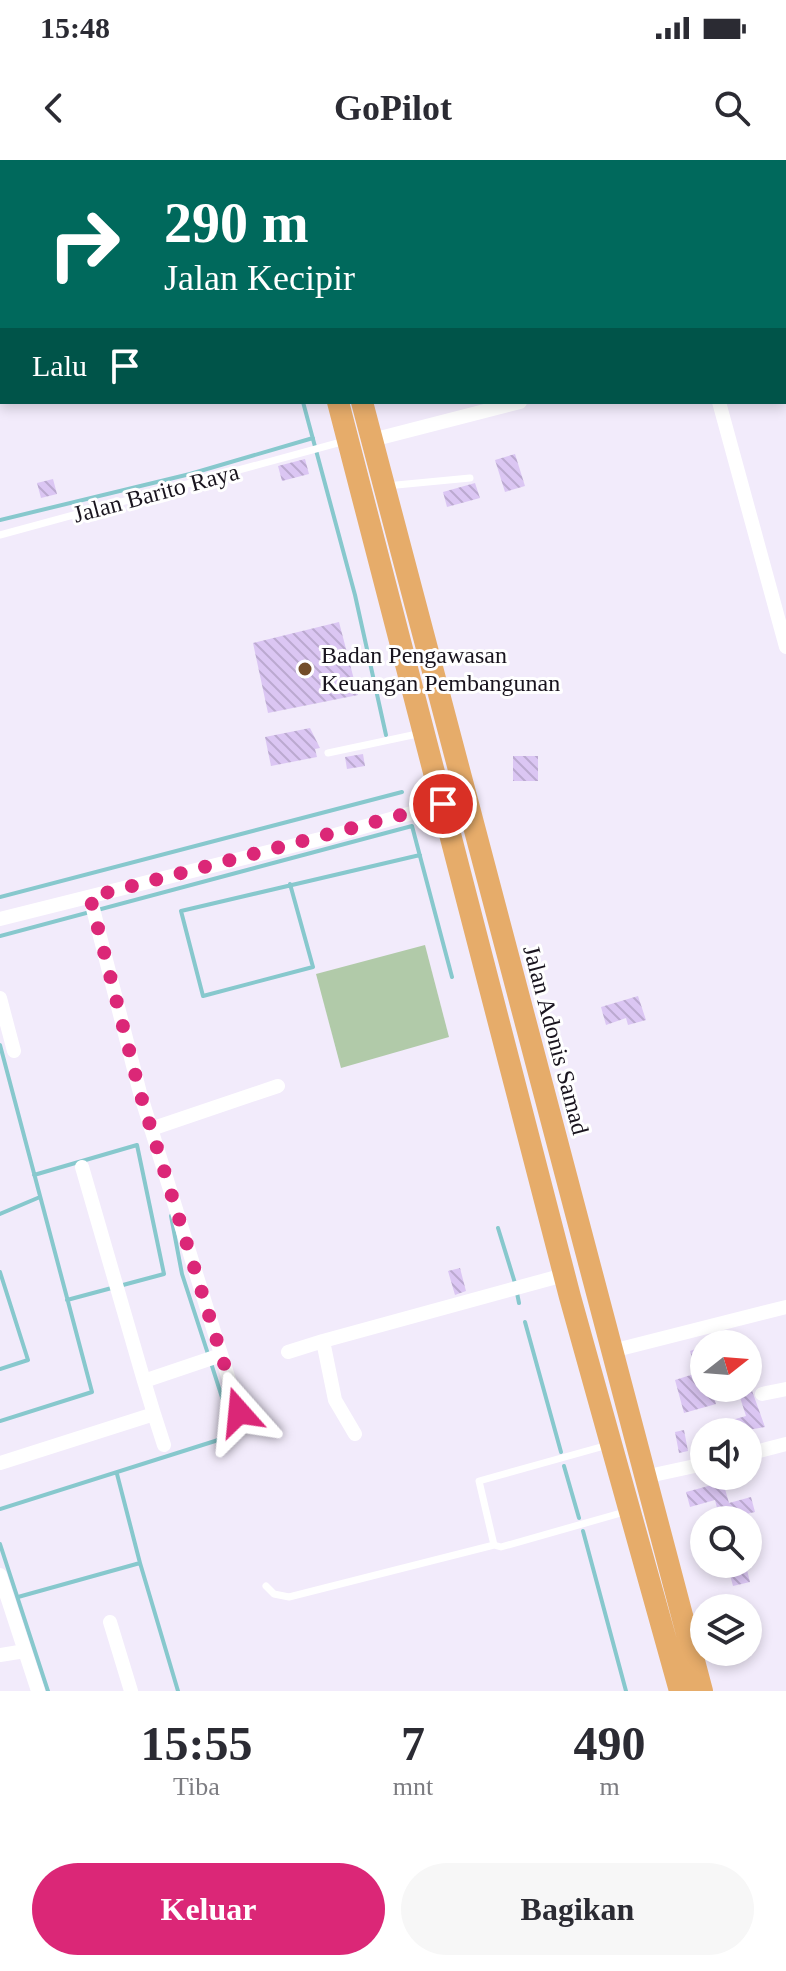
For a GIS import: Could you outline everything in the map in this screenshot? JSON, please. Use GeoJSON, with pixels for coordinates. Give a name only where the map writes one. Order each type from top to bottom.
{"type":"FeatureCollection","features":[{"type":"Feature","properties":{"kind":"highway"},"geometry":{"type":"LineString","coordinates":[[339,404],[443,804],[527,1081],[564,1275],[680,1691]]}},
{"type":"Feature","properties":{"kind":"highway","name":"Jalan Adonis Samad"},"geometry":{"type":"LineString","coordinates":[[363,404],[527,1081],[612,1351],[702,1691]]}},
{"type":"Feature","properties":{"kind":"street"},"geometry":{"type":"LineString","coordinates":[[372,440],[512,404]]}},
{"type":"Feature","properties":{"kind":"street"},"geometry":{"type":"LineString","coordinates":[[720,404],[786,647]]}},
{"type":"Feature","properties":{"kind":"street"},"geometry":{"type":"LineString","coordinates":[[0,919],[91,903],[443,804]]}},
{"type":"Feature","properties":{"kind":"street"},"geometry":{"type":"LineString","coordinates":[[91,903],[212,1359],[239,1412]]}},
{"type":"Feature","properties":{"kind":"street"},"geometry":{"type":"LineString","coordinates":[[0,998],[14,1051]]}},
{"type":"Feature","properties":{"kind":"street"},"geometry":{"type":"LineString","coordinates":[[151,1129],[278,1086]]}},
{"type":"Feature","properties":{"kind":"street"},"geometry":{"type":"LineString","coordinates":[[82,1167],[164,1445]]}},
{"type":"Feature","properties":{"kind":"street"},"geometry":{"type":"LineString","coordinates":[[288,1352],[564,1275]]}},
{"type":"Feature","properties":{"kind":"street"},"geometry":{"type":"LineString","coordinates":[[612,1351],[786,1307]]}},
{"type":"Feature","properties":{"kind":"street"},"geometry":{"type":"LineString","coordinates":[[323,1341],[335,1400],[355,1434]]}},
{"type":"Feature","properties":{"kind":"street"},"geometry":{"type":"LineString","coordinates":[[144,1381],[212,1359]]}},
{"type":"Feature","properties":{"kind":"street"},"geometry":{"type":"LineString","coordinates":[[762,1394],[786,1389]]}},
{"type":"Feature","properties":{"kind":"street"},"geometry":{"type":"LineString","coordinates":[[0,1463],[154,1414]]}},
{"type":"Feature","properties":{"kind":"street"},"geometry":{"type":"LineString","coordinates":[[762,1450],[786,1444]]}},
{"type":"Feature","properties":{"kind":"street"},"geometry":{"type":"LineString","coordinates":[[644,1477],[690,1467]]}},
{"type":"Feature","properties":{"kind":"street"},"geometry":{"type":"LineString","coordinates":[[1,1581],[38,1691]]}},
{"type":"Feature","properties":{"kind":"street"},"geometry":{"type":"LineString","coordinates":[[110,1622],[131,1691]]}},
{"type":"Feature","properties":{"kind":"street"},"geometry":{"type":"LineString","coordinates":[[0,1655],[25,1651]]}},
{"type":"Feature","properties":{"kind":"lane","name":"Jalan Barito Raya"},"geometry":{"type":"LineString","coordinates":[[0,535],[348,440]]}},
{"type":"Feature","properties":{"kind":"lane"},"geometry":{"type":"LineString","coordinates":[[384,486],[470,478]]}},
{"type":"Feature","properties":{"kind":"lane"},"geometry":{"type":"LineString","coordinates":[[328,753],[424,733]]}},
{"type":"Feature","properties":{"kind":"lane"},"geometry":{"type":"LineString","coordinates":[[494,1545],[479,1481],[611,1444]]}},
{"type":"Feature","properties":{"kind":"lane"},"geometry":{"type":"LineString","coordinates":[[266,1586],[274,1594],[289,1597],[494,1545],[501,1547],[630,1511]]}},
{"type":"Feature","properties":{"kind":"green space"},"geometry":{"type":"Polygon","coordinates":[[[425,945],[449,1037],[341,1068],[316,974],[425,945]]]}},
{"type":"Feature","properties":{"kind":"building"},"geometry":{"type":"Polygon","coordinates":[[[515,454],[525,486],[505,492],[495,460],[515,454]]]}},
{"type":"Feature","properties":{"kind":"building"},"geometry":{"type":"Polygon","coordinates":[[[305,459],[309,474],[282,481],[278,466],[305,459]]]}},
{"type":"Feature","properties":{"kind":"building"},"geometry":{"type":"Polygon","coordinates":[[[53,479],[57,494],[41,498],[37,483],[53,479]]]}},
{"type":"Feature","properties":{"kind":"building"},"geometry":{"type":"Polygon","coordinates":[[[475,483],[480,498],[447,507],[443,492],[475,483]]]}},
{"type":"Feature","properties":{"kind":"building","name":"Badan Pengawasan Keuangan Pembangunan"},"geometry":{"type":"Polygon","coordinates":[[[339,622],[358,695],[268,713],[253,643],[339,622]]]}},
{"type":"Feature","properties":{"kind":"building"},"geometry":{"type":"Polygon","coordinates":[[[310,728],[320,748],[315,749],[317,757],[271,766],[265,737],[310,728]]]}},
{"type":"Feature","properties":{"kind":"building"},"geometry":{"type":"Polygon","coordinates":[[[363,754],[365,766],[347,769],[345,757],[363,754]]]}},
{"type":"Feature","properties":{"kind":"building"},"geometry":{"type":"Polygon","coordinates":[[[513,756],[538,756],[538,781],[513,781],[513,756]]]}},
{"type":"Feature","properties":{"kind":"building"},"geometry":{"type":"Polygon","coordinates":[[[638,996],[646,1020],[628,1025],[626,1018],[606,1025],[601,1007],[638,996]]]}},
{"type":"Feature","properties":{"kind":"building"},"geometry":{"type":"Polygon","coordinates":[[[460,1268],[466,1291],[455,1295],[448,1271],[460,1268]]]}},
{"type":"Feature","properties":{"kind":"building"},"geometry":{"type":"Polygon","coordinates":[[[690,1375],[690,1402],[716,1404],[684,1413],[675,1380],[690,1375]]]}},
{"type":"Feature","properties":{"kind":"building"},"geometry":{"type":"Polygon","coordinates":[[[742,1402],[756,1402],[762,1418],[739,1418],[746,1416],[742,1402]]]}},
{"type":"Feature","properties":{"kind":"building"},"geometry":{"type":"Polygon","coordinates":[[[684,1430],[688,1451],[679,1453],[675,1432],[684,1430]]]}},
{"type":"Feature","properties":{"kind":"building"},"geometry":{"type":"Polygon","coordinates":[[[725,1490],[729,1503],[751,1497],[753,1506],[716,1506],[715,1500],[690,1507],[686,1492],[725,1490]]]}},
{"type":"Feature","properties":{"kind":"building"},"geometry":{"type":"Polygon","coordinates":[[[731,1578],[749,1578],[750,1582],[733,1586],[731,1578]]]}},
{"type":"Feature","properties":{"kind":"waterway"},"geometry":{"type":"LineString","coordinates":[[304,404],[355,595],[386,735]]}},
{"type":"Feature","properties":{"kind":"waterway"},"geometry":{"type":"LineString","coordinates":[[0,520],[190,474],[313,438]]}},
{"type":"Feature","properties":{"kind":"waterway"},"geometry":{"type":"LineString","coordinates":[[0,897],[402,792]]}},
{"type":"Feature","properties":{"kind":"waterway"},"geometry":{"type":"LineString","coordinates":[[0,936],[412,826],[452,977]]}},
{"type":"Feature","properties":{"kind":"waterway"},"geometry":{"type":"LineString","coordinates":[[290,884],[313,967],[203,996],[181,911],[420,855]]}},
{"type":"Feature","properties":{"kind":"waterway"},"geometry":{"type":"LineString","coordinates":[[0,1045],[92,1392],[0,1421]]}},
{"type":"Feature","properties":{"kind":"waterway"},"geometry":{"type":"LineString","coordinates":[[34,1175],[137,1145],[164,1274],[67,1300]]}},
{"type":"Feature","properties":{"kind":"waterway"},"geometry":{"type":"LineString","coordinates":[[0,1214],[40,1197]]}},
{"type":"Feature","properties":{"kind":"waterway"},"geometry":{"type":"LineString","coordinates":[[171,1216],[182,1274],[208,1354]]}},
{"type":"Feature","properties":{"kind":"waterway"},"geometry":{"type":"LineString","coordinates":[[498,1228],[515,1283]]}},
{"type":"Feature","properties":{"kind":"waterway"},"geometry":{"type":"LineString","coordinates":[[0,1272],[28,1360],[0,1369]]}},
{"type":"Feature","properties":{"kind":"waterway"},"geometry":{"type":"LineString","coordinates":[[517,1293],[519,1303]]}},
{"type":"Feature","properties":{"kind":"waterway"},"geometry":{"type":"LineString","coordinates":[[525,1322],[561,1452]]}},
{"type":"Feature","properties":{"kind":"waterway"},"geometry":{"type":"LineString","coordinates":[[0,1509],[234,1435],[211,1363]]}},
{"type":"Feature","properties":{"kind":"waterway"},"geometry":{"type":"LineString","coordinates":[[564,1466],[579,1518]]}},
{"type":"Feature","properties":{"kind":"waterway"},"geometry":{"type":"LineString","coordinates":[[117,1474],[140,1563]]}},
{"type":"Feature","properties":{"kind":"waterway"},"geometry":{"type":"LineString","coordinates":[[583,1531],[626,1691]]}},
{"type":"Feature","properties":{"kind":"waterway"},"geometry":{"type":"LineString","coordinates":[[0,1544],[48,1691]]}},
{"type":"Feature","properties":{"kind":"waterway"},"geometry":{"type":"LineString","coordinates":[[18,1597],[140,1563],[178,1691]]}},
{"type":"Feature","properties":{"kind":"place","name":"Badan Pengawasan Keuangan Pembangunan"},"geometry":{"type":"Point","coordinates":[305,669]}},
{"type":"Feature","properties":{"kind":"route"},"geometry":{"type":"LineString","coordinates":[[239,1412],[140,1093],[90,897],[328,837],[443,804]]}}]}
